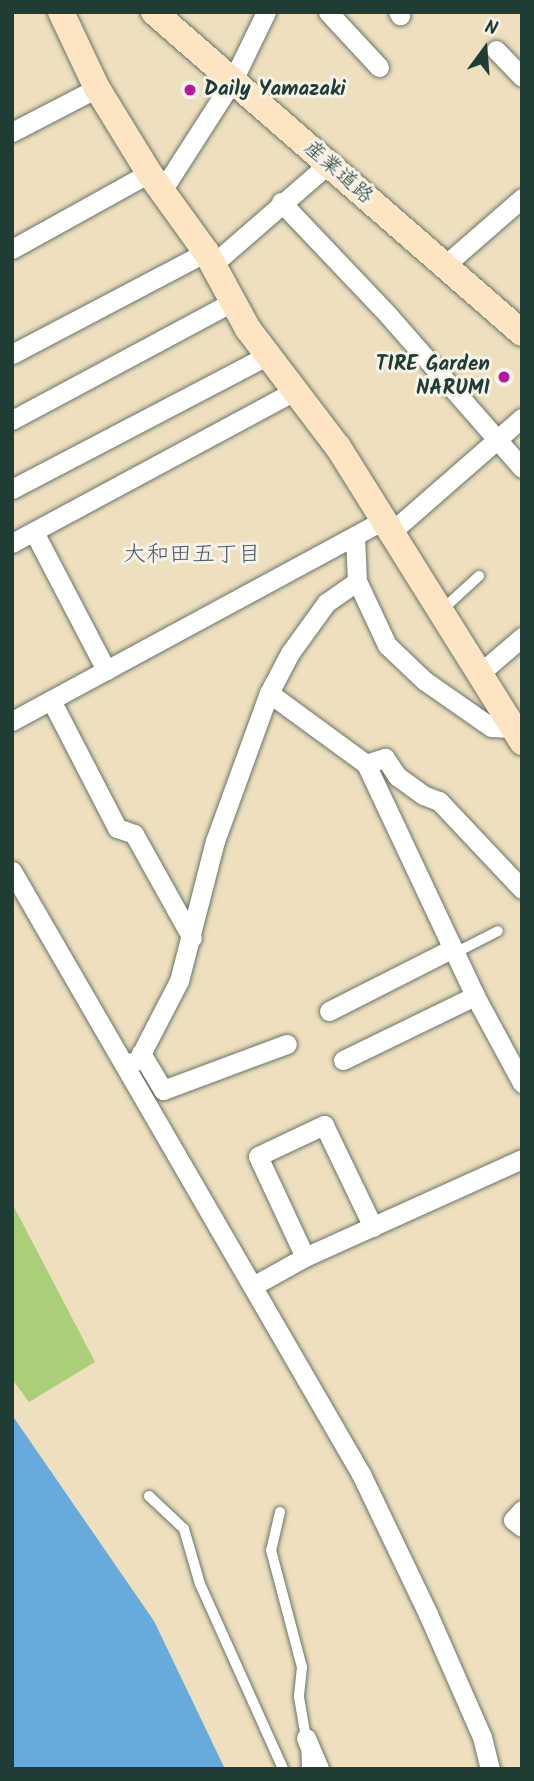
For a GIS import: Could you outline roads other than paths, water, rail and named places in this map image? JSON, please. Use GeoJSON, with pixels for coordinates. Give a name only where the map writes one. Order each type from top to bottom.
{"type":"FeatureCollection","features":[{"type":"Feature","properties":{"kind":"street"},"geometry":{"type":"LineString","coordinates":[[61,12],[97,88],[209,259],[266,356],[338,447],[517,735]]}},
{"type":"Feature","properties":{"kind":"street","name":"産業道路"},"geometry":{"type":"LineString","coordinates":[[154,12],[522,333]]}},
{"type":"Feature","properties":{"kind":"street"},"geometry":{"type":"LineString","coordinates":[[12,249],[156,181],[233,80],[266,12]]}},
{"type":"Feature","properties":{"kind":"street"},"geometry":{"type":"LineString","coordinates":[[328,12],[379,67]]}},
{"type":"Feature","properties":{"kind":"street"},"geometry":{"type":"LineString","coordinates":[[496,50],[522,77]]}},
{"type":"Feature","properties":{"kind":"street"},"geometry":{"type":"LineString","coordinates":[[12,132],[97,88]]}},
{"type":"Feature","properties":{"kind":"street"},"geometry":{"type":"LineString","coordinates":[[12,354],[209,259],[328,164]]}},
{"type":"Feature","properties":{"kind":"street"},"geometry":{"type":"LineString","coordinates":[[444,266],[522,198]]}},
{"type":"Feature","properties":{"kind":"street"},"geometry":{"type":"LineString","coordinates":[[281,202],[388,316],[522,468]]}},
{"type":"Feature","properties":{"kind":"street"},"geometry":{"type":"LineString","coordinates":[[12,420],[232,302]]}},
{"type":"Feature","properties":{"kind":"street"},"geometry":{"type":"LineString","coordinates":[[12,489],[266,356]]}},
{"type":"Feature","properties":{"kind":"street"},"geometry":{"type":"LineString","coordinates":[[12,543],[294,391]]}},
{"type":"Feature","properties":{"kind":"street"},"geometry":{"type":"LineString","coordinates":[[12,720],[355,536],[386,527],[522,418]]}},
{"type":"Feature","properties":{"kind":"street"},"geometry":{"type":"LineString","coordinates":[[34,532],[106,670]]}},
{"type":"Feature","properties":{"kind":"street"},"geometry":{"type":"LineString","coordinates":[[355,536],[357,581],[387,645],[405,664],[491,727],[517,735]]}},
{"type":"Feature","properties":{"kind":"street"},"geometry":{"type":"LineString","coordinates":[[134,1058],[179,981],[215,841],[269,694],[290,653],[326,603],[357,581]]}},
{"type":"Feature","properties":{"kind":"street"},"geometry":{"type":"LineString","coordinates":[[479,674],[522,636]]}},
{"type":"Feature","properties":{"kind":"street"},"geometry":{"type":"LineString","coordinates":[[269,694],[366,764],[475,996],[522,1083]]}},
{"type":"Feature","properties":{"kind":"street"},"geometry":{"type":"LineString","coordinates":[[51,700],[117,828],[134,834],[192,937]]}},
{"type":"Feature","properties":{"kind":"street"},"geometry":{"type":"LineString","coordinates":[[366,764],[385,758],[397,776],[423,796],[439,801],[522,889]]}},
{"type":"Feature","properties":{"kind":"street"},"geometry":{"type":"LineString","coordinates":[[12,872],[134,1058],[361,1474],[482,1737],[490,1769]]}},
{"type":"Feature","properties":{"kind":"street"},"geometry":{"type":"LineString","coordinates":[[329,1011],[454,950]]}},
{"type":"Feature","properties":{"kind":"street"},"geometry":{"type":"LineString","coordinates":[[342,1060],[475,996]]}},
{"type":"Feature","properties":{"kind":"street"},"geometry":{"type":"LineString","coordinates":[[134,1058],[163,1090],[287,1044]]}},
{"type":"Feature","properties":{"kind":"street"},"geometry":{"type":"LineString","coordinates":[[305,1257],[258,1156],[324,1125],[373,1227]]}},
{"type":"Feature","properties":{"kind":"street"},"geometry":{"type":"LineString","coordinates":[[260,1282],[305,1257],[522,1159]]}},
{"type":"Feature","properties":{"kind":"street"},"geometry":{"type":"LineString","coordinates":[[522,1510],[513,1520],[522,1527]]}},
{"type":"Feature","properties":{"kind":"street"},"geometry":{"type":"LineString","coordinates":[[306,1738],[320,1769]]}},
{"type":"Feature","properties":{"kind":"lane"},"geometry":{"type":"LineString","coordinates":[[440,612],[479,576]]}},
{"type":"Feature","properties":{"kind":"lane"},"geometry":{"type":"LineString","coordinates":[[454,950],[498,931]]}},
{"type":"Feature","properties":{"kind":"lane"},"geometry":{"type":"LineString","coordinates":[[149,1496],[184,1529],[200,1584],[283,1769]]}},
{"type":"Feature","properties":{"kind":"lane"},"geometry":{"type":"LineString","coordinates":[[279,1513],[271,1550],[302,1667],[299,1697],[306,1738],[307,1769]]}},
{"type":"Feature","properties":{"kind":"water"},"geometry":{"type":"Polygon","coordinates":[[[12,1415],[154,1621],[225,1769],[12,1769],[12,1415]]]}},
{"type":"Feature","properties":{"kind":"place","name":"Daily Yamazaki"},"geometry":{"type":"Point","coordinates":[190,90]}},
{"type":"Feature","properties":{"kind":"place","name":"TIRE Garden NARUMI"},"geometry":{"type":"Point","coordinates":[504,377]}},
{"type":"Feature","properties":{"kind":"district","name":"大和田五丁目"},"geometry":{"type":"Point","coordinates":[192,555]}}]}
